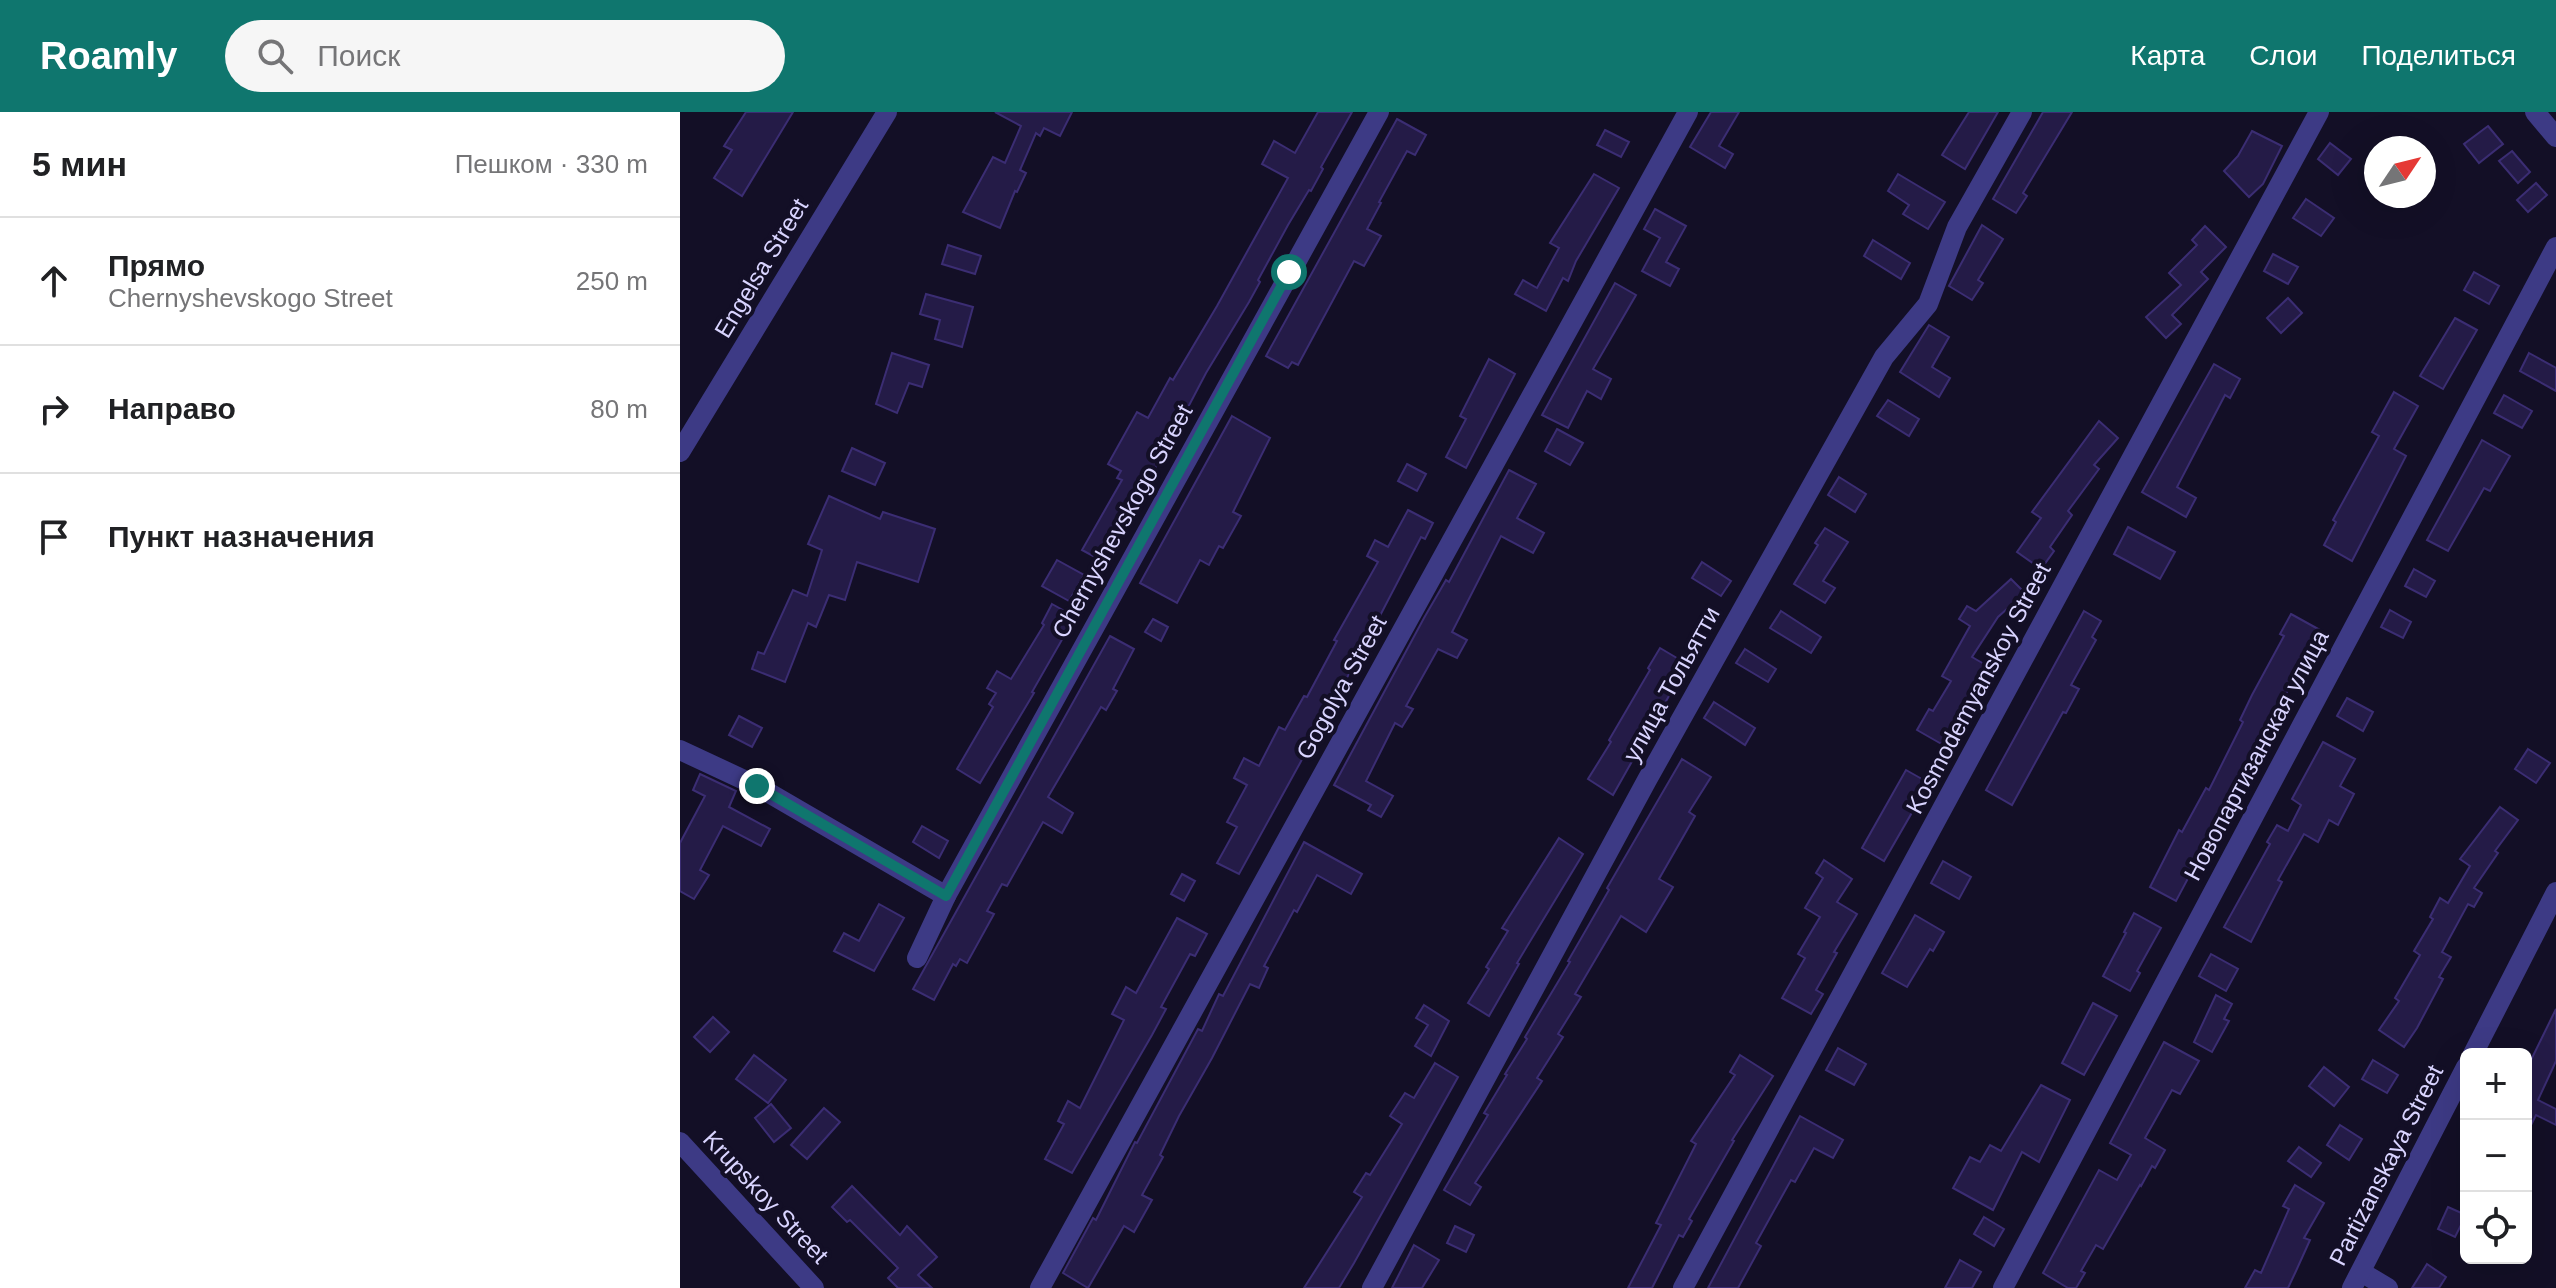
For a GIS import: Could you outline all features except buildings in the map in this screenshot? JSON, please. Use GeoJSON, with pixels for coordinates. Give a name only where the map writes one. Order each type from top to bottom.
{"type":"FeatureCollection","features":[{"type":"Feature","properties":{"kind":"street","name":"Engelsa Street"},"geometry":{"type":"LineString","coordinates":[[680,452],[887,112]]}},
{"type":"Feature","properties":{"kind":"street","name":"Chernyshevskogo Street"},"geometry":{"type":"LineString","coordinates":[[917,958],[946,896],[1379,112]]}},
{"type":"Feature","properties":{"kind":"street","name":"Gogolya Street"},"geometry":{"type":"LineString","coordinates":[[1040,1288],[1688,112]]}},
{"type":"Feature","properties":{"kind":"street","name":"улица Тольятти"},"geometry":{"type":"LineString","coordinates":[[1372,1288],[1647,780],[1884,357],[1928,304],[1957,227],[2022,112]]}},
{"type":"Feature","properties":{"kind":"street","name":"Kosmodemyanskoy Street"},"geometry":{"type":"LineString","coordinates":[[1683,1288],[2319,112]]}},
{"type":"Feature","properties":{"kind":"street"},"geometry":{"type":"LineString","coordinates":[[2535,112],[2556,137]]}},
{"type":"Feature","properties":{"kind":"street","name":"Новопартизанская улица"},"geometry":{"type":"LineString","coordinates":[[2003,1288],[2556,247]]}},
{"type":"Feature","properties":{"kind":"street"},"geometry":{"type":"LineString","coordinates":[[680,750],[757,786],[946,896]]}},
{"type":"Feature","properties":{"kind":"street","name":"Partizanskaya Street"},"geometry":{"type":"LineString","coordinates":[[2476,1048],[2556,892]]}},
{"type":"Feature","properties":{"kind":"street","name":"Partizanskaya Street"},"geometry":{"type":"LineString","coordinates":[[2356,1280],[2460,1079]]}},
{"type":"Feature","properties":{"kind":"street","name":"Krupskoy Street"},"geometry":{"type":"LineString","coordinates":[[680,1142],[814,1288]]}},
{"type":"Feature","properties":{"kind":"street"},"geometry":{"type":"LineString","coordinates":[[2356,1280],[2388,1288]]}},
{"type":"Feature","properties":{"kind":"route"},"geometry":{"type":"LineString","coordinates":[[757,786],[946,896],[1289,272]]}}]}
